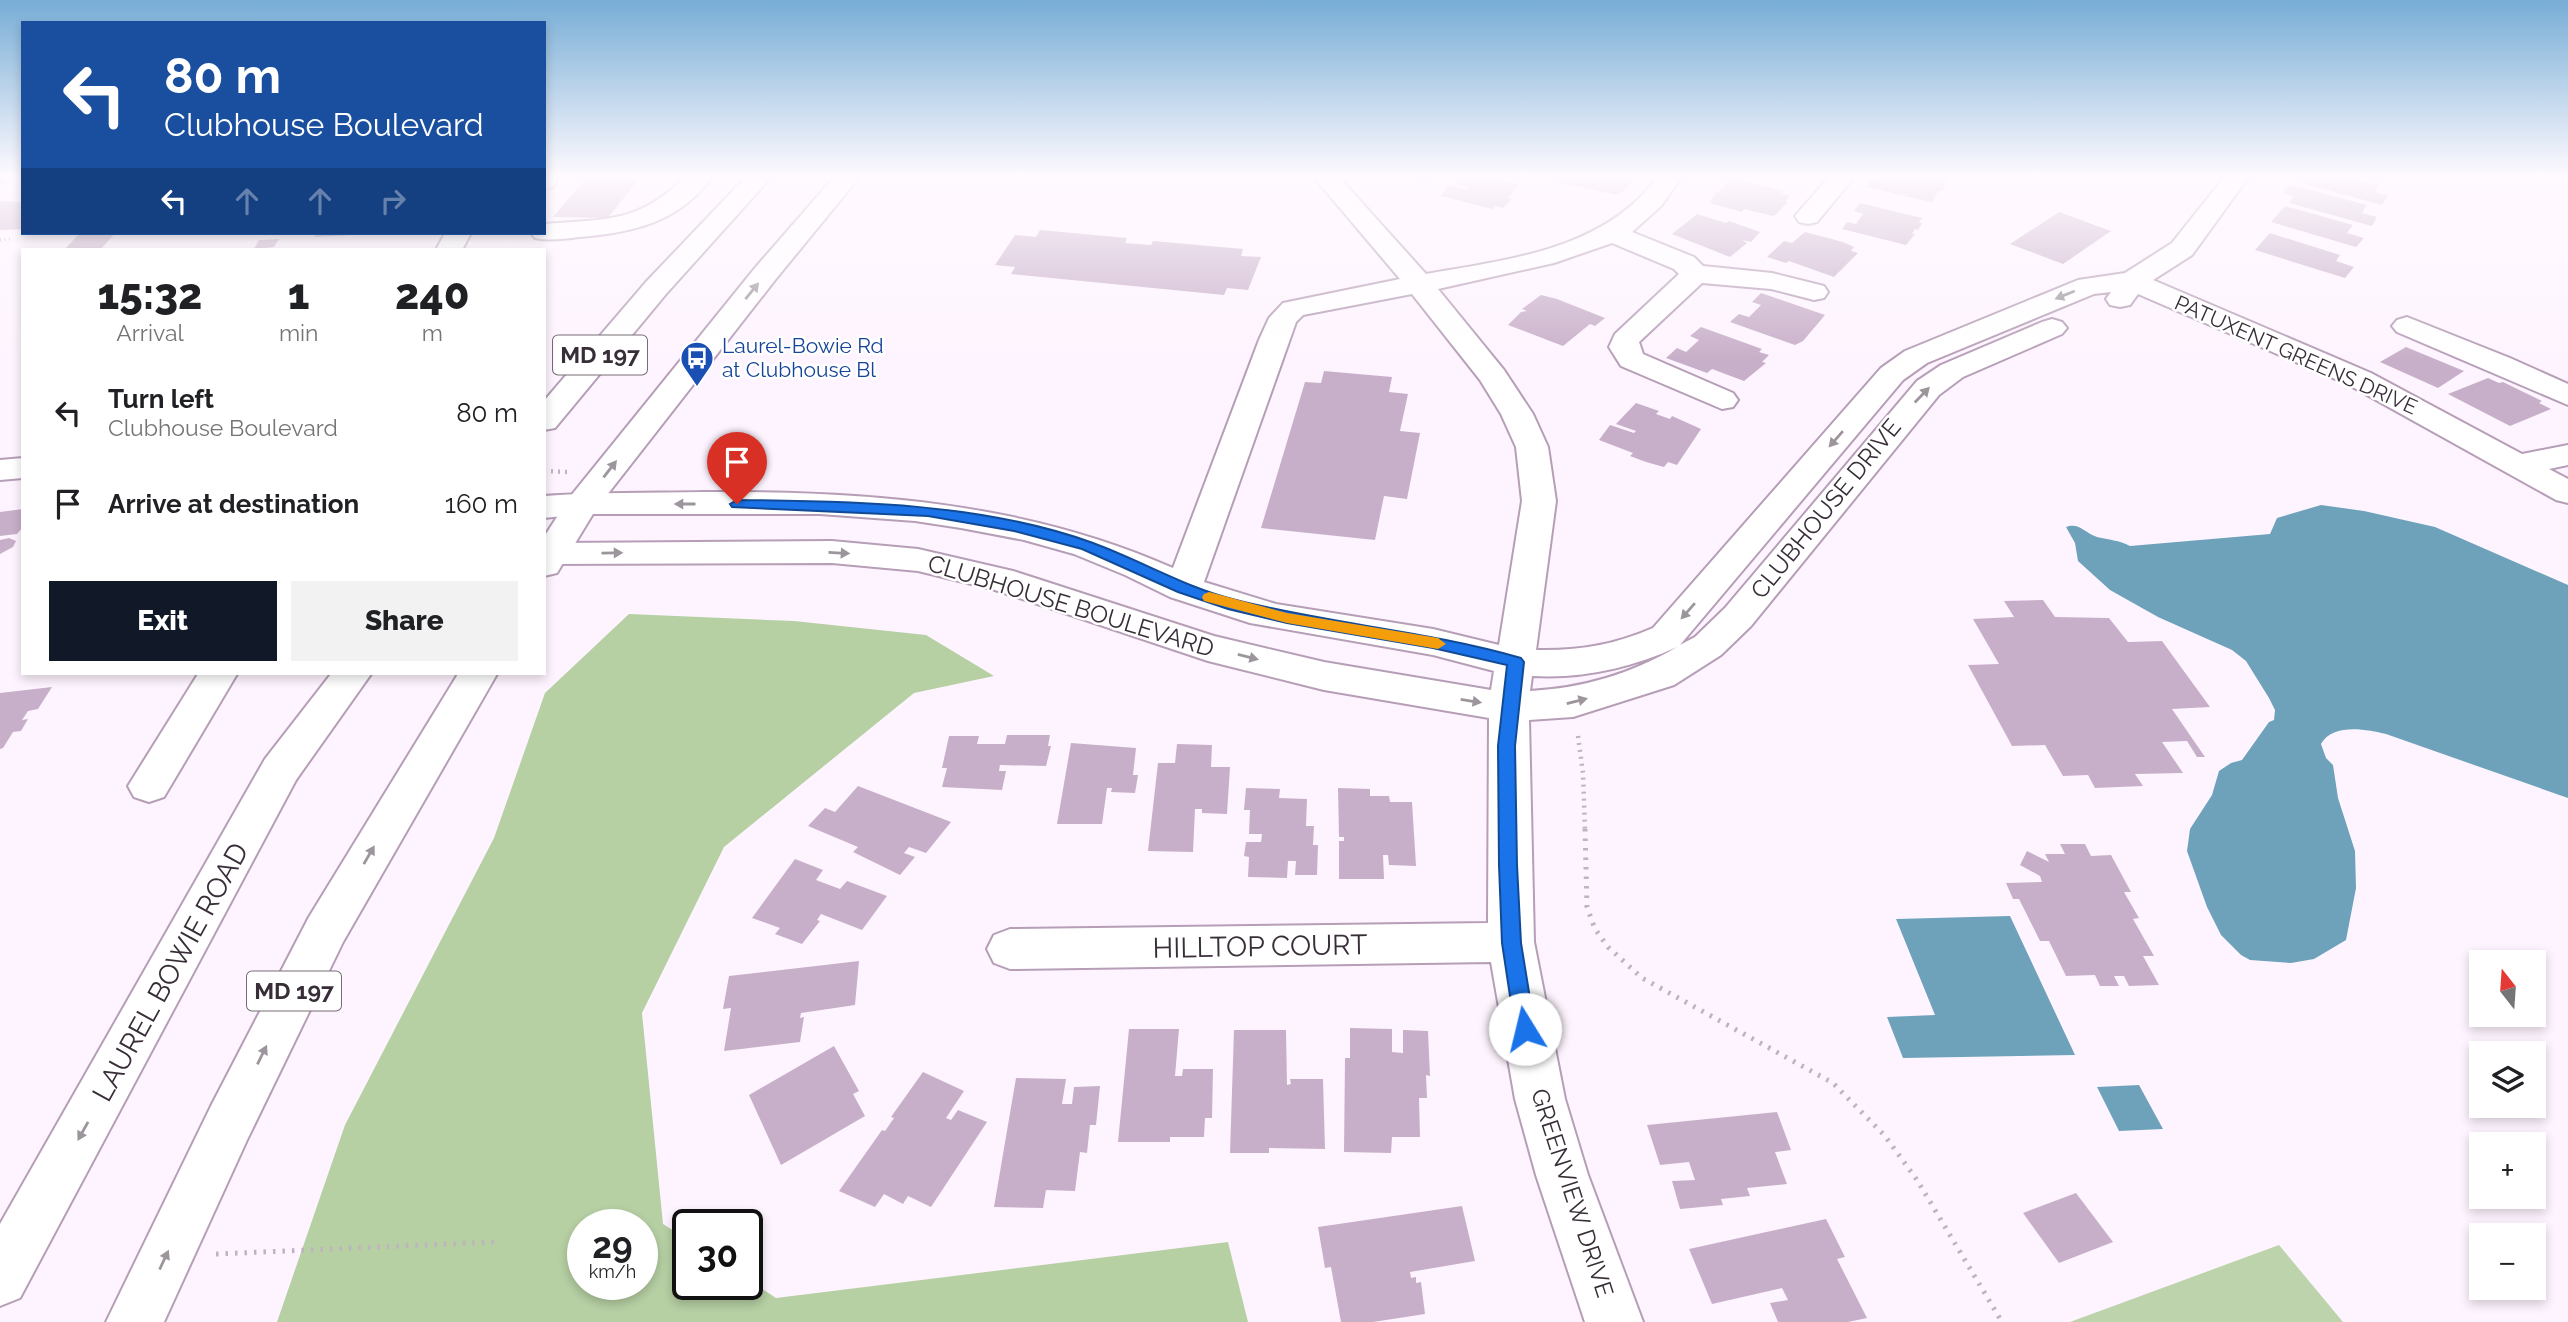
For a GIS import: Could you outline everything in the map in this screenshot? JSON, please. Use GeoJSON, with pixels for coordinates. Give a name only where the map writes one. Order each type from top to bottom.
{"type":"FeatureCollection","features":[{"type":"Feature","properties":{"kind":"street","name":"MD 197"},"geometry":{"type":"LineString","coordinates":[[546,419],[656,288],[703,237]]}},
{"type":"Feature","properties":{"kind":"street","name":"MD 197"},"geometry":{"type":"LineString","coordinates":[[547,556],[578,488],[796,237]]}},
{"type":"Feature","properties":{"kind":"street","name":"GREENVIEW DRIVE"},"geometry":{"type":"LineString","coordinates":[[1378,237],[1493,376],[1517,414],[1532,447],[1539,501],[1507,746],[1511,943],[1540,1099],[1562,1175],[1614,1322]]}},
{"type":"Feature","properties":{"kind":"street"},"geometry":{"type":"LineString","coordinates":[[1184,589],[1283,318],[1293,309],[1541,258],[1601,237]]}},
{"type":"Feature","properties":{"kind":"street"},"geometry":{"type":"LineString","coordinates":[[1619,237],[1690,269],[1772,281],[1814,292]]}},
{"type":"Feature","properties":{"kind":"street","name":"CLUBHOUSE DRIVE"},"geometry":{"type":"LineString","coordinates":[[1510,707],[1573,703],[1660,675],[1708,646],[1738,617],[1928,388],[1952,371],[2121,298],[2132,281],[2182,249],[2191,237]]}},
{"type":"Feature","properties":{"kind":"street"},"geometry":{"type":"LineString","coordinates":[[1690,269],[1625,340],[1624,347],[1632,360],[1723,400]]}},
{"type":"Feature","properties":{"kind":"street","name":"CLUBHOUSE DRIVE"},"geometry":{"type":"LineString","coordinates":[[1516,662],[1596,661],[1635,653],[1666,638],[1892,374],[1916,357],[2088,286],[2132,281]]}},
{"type":"Feature","properties":{"kind":"street","name":"PATUXENT GREENS DRIVE"},"geometry":{"type":"LineString","coordinates":[[2132,281],[2360,379],[2568,493]]}},
{"type":"Feature","properties":{"kind":"street"},"geometry":{"type":"LineString","coordinates":[[546,388],[563,373],[621,307],[634,296],[656,288]]}},
{"type":"Feature","properties":{"kind":"street"},"geometry":{"type":"LineString","coordinates":[[2407,326],[2568,396]]}},
{"type":"Feature","properties":{"kind":"street"},"geometry":{"type":"LineString","coordinates":[[2519,465],[2568,455]]}},
{"type":"Feature","properties":{"kind":"street"},"geometry":{"type":"LineString","coordinates":[[0,470],[21,468]]}},
{"type":"Feature","properties":{"kind":"street","name":"CLUBHOUSE BOULEVARD"},"geometry":{"type":"LineString","coordinates":[[546,506],[578,488],[928,512],[1015,527],[1087,546],[1184,589],[1287,618],[1433,642],[1516,662]]}},
{"type":"Feature","properties":{"kind":"street","name":"CLUBHOUSE BOULEVARD"},"geometry":{"type":"LineString","coordinates":[[547,556],[832,552],[918,559],[1000,579],[1208,648],[1324,676],[1510,707]]}},
{"type":"Feature","properties":{"kind":"street"},"geometry":{"type":"LineString","coordinates":[[149,786],[217,675]]}},
{"type":"Feature","properties":{"kind":"street"},"geometry":{"type":"LineString","coordinates":[[280,770],[319,675]]}},
{"type":"Feature","properties":{"kind":"street","name":"LAUREL BOWIE ROAD"},"geometry":{"type":"LineString","coordinates":[[0,1278],[280,770],[351,675]]}},
{"type":"Feature","properties":{"kind":"street","name":"MD 197"},"geometry":{"type":"LineString","coordinates":[[135,1322],[325,931],[477,675]]}},
{"type":"Feature","properties":{"kind":"street","name":"HILLTOP COURT"},"geometry":{"type":"LineString","coordinates":[[1010,949],[1511,943]]}},
{"type":"Feature","properties":{"kind":"path"},"geometry":{"type":"LineString","coordinates":[[0,240],[10,239]]}},
{"type":"Feature","properties":{"kind":"path"},"geometry":{"type":"LineString","coordinates":[[546,472],[578,488]]}},
{"type":"Feature","properties":{"kind":"path"},"geometry":{"type":"LineString","coordinates":[[1573,703],[1583,773],[1587,907],[1592,924],[1604,943],[1623,964],[1642,978],[1833,1083],[1885,1136],[1917,1180],[2002,1322]]}},
{"type":"Feature","properties":{"kind":"path"},"geometry":{"type":"LineString","coordinates":[[167,1254],[494,1242]]}},
{"type":"Feature","properties":{"kind":"green space"},"geometry":{"type":"Polygon","coordinates":[[[629,614],[794,621],[926,635],[994,676],[914,693],[724,847],[642,1013],[663,1224],[672,1230],[672,1300],[763,1300],[763,1289],[776,1298],[1228,1242],[1248,1322],[277,1322],[345,1125],[494,838],[545,693],[629,614]]]}},
{"type":"Feature","properties":{"kind":"green space"},"geometry":{"type":"Polygon","coordinates":[[[2279,1245],[2343,1322],[2070,1322],[2279,1245]]]}},
{"type":"Feature","properties":{"kind":"water"},"geometry":{"type":"Polygon","coordinates":[[[2321,505],[2364,511],[2435,527],[2568,585],[2568,798],[2386,734],[2360,729],[2333,733],[2321,744],[2326,758],[2333,765],[2338,798],[2355,851],[2356,888],[2346,940],[2314,959],[2291,963],[2250,960],[2221,935],[2207,907],[2187,851],[2190,829],[2212,795],[2219,771],[2242,760],[2269,722],[2274,720],[2275,710],[2246,661],[2232,650],[2158,617],[2110,590],[2078,561],[2075,543],[2066,527],[2078,527],[2097,537],[2130,546],[2270,534],[2277,518],[2321,505]]]}},
{"type":"Feature","properties":{"kind":"water"},"geometry":{"type":"Polygon","coordinates":[[[2010,916],[2075,1055],[1903,1058],[1887,1017],[1935,1015],[1896,919],[2010,916]]]}},
{"type":"Feature","properties":{"kind":"water"},"geometry":{"type":"Polygon","coordinates":[[[2139,1085],[2163,1129],[2119,1131],[2097,1087],[2139,1085]]]}},
{"type":"Feature","properties":{"kind":"building"},"geometry":{"type":"Polygon","coordinates":[[[77,237],[112,237],[102,248],[66,248],[77,237]]]}},
{"type":"Feature","properties":{"kind":"building"},"geometry":{"type":"Polygon","coordinates":[[[1014,237],[1113,237],[1127,238],[1125,243],[1151,245],[1153,241],[1243,249],[1241,256],[1261,257],[1248,290],[1227,288],[1224,295],[1011,274],[1015,267],[995,265],[1014,237]]]}},
{"type":"Feature","properties":{"kind":"building"},"geometry":{"type":"Polygon","coordinates":[[[1679,237],[1756,237],[1751,242],[1742,240],[1747,243],[1730,257],[1679,237]]]}},
{"type":"Feature","properties":{"kind":"building"},"geometry":{"type":"Polygon","coordinates":[[[1799,237],[1823,237],[1854,247],[1851,251],[1858,253],[1834,277],[1789,261],[1786,263],[1767,257],[1784,241],[1792,243],[1799,237]]]}},
{"type":"Feature","properties":{"kind":"building"},"geometry":{"type":"Polygon","coordinates":[[[1873,237],[1913,237],[1906,245],[1873,237]]]}},
{"type":"Feature","properties":{"kind":"building"},"geometry":{"type":"Polygon","coordinates":[[[2021,237],[2103,237],[2063,264],[2010,244],[2021,237]]]}},
{"type":"Feature","properties":{"kind":"building"},"geometry":{"type":"Polygon","coordinates":[[[2267,237],[2282,237],[2340,255],[2336,261],[2354,267],[2345,278],[2255,250],[2267,237]]]}},
{"type":"Feature","properties":{"kind":"building"},"geometry":{"type":"Polygon","coordinates":[[[2321,237],[2364,238],[2356,247],[2321,237]]]}},
{"type":"Feature","properties":{"kind":"building"},"geometry":{"type":"Polygon","coordinates":[[[279,239],[274,247],[255,248],[259,240],[279,239]]]}},
{"type":"Feature","properties":{"kind":"building"},"geometry":{"type":"Polygon","coordinates":[[[1761,293],[1825,315],[1803,341],[1795,345],[1730,322],[1739,314],[1749,317],[1761,305],[1752,302],[1761,293]]]}},
{"type":"Feature","properties":{"kind":"building"},"geometry":{"type":"Polygon","coordinates":[[[1541,295],[1605,318],[1595,326],[1590,324],[1563,346],[1508,325],[1521,312],[1527,311],[1522,309],[1541,295]]]}},
{"type":"Feature","properties":{"kind":"building"},"geometry":{"type":"Polygon","coordinates":[[[1701,327],[1762,349],[1759,352],[1769,355],[1762,362],[1766,363],[1744,381],[1712,369],[1707,373],[1666,358],[1677,348],[1686,352],[1699,340],[1690,336],[1701,327]]]}},
{"type":"Feature","properties":{"kind":"building"},"geometry":{"type":"Polygon","coordinates":[[[2406,347],[2464,371],[2438,388],[2380,362],[2406,347]]]}},
{"type":"Feature","properties":{"kind":"building"},"geometry":{"type":"Polygon","coordinates":[[[1324,371],[1392,377],[1389,392],[1408,394],[1400,431],[1420,433],[1407,499],[1384,496],[1375,540],[1261,528],[1305,382],[1321,383],[1324,371]]]}},
{"type":"Feature","properties":{"kind":"building"},"geometry":{"type":"Polygon","coordinates":[[[2488,378],[2503,382],[2542,401],[2539,403],[2551,409],[2510,426],[2448,394],[2488,378]]]}},
{"type":"Feature","properties":{"kind":"building"},"geometry":{"type":"Polygon","coordinates":[[[1636,403],[1659,411],[1656,414],[1670,419],[1672,416],[1701,429],[1677,465],[1668,462],[1664,467],[1646,462],[1630,456],[1633,453],[1599,440],[1610,425],[1634,433],[1636,431],[1616,424],[1636,403]]]}},
{"type":"Feature","properties":{"kind":"building"},"geometry":{"type":"Polygon","coordinates":[[[21,509],[21,529],[17,534],[0,536],[0,512],[21,509]]]}},
{"type":"Feature","properties":{"kind":"building"},"geometry":{"type":"Polygon","coordinates":[[[9,538],[16,541],[13,547],[0,554],[0,540],[9,538]]]}},
{"type":"Feature","properties":{"kind":"building"},"geometry":{"type":"Polygon","coordinates":[[[2043,600],[2055,617],[2109,618],[2128,642],[2162,641],[2210,707],[2172,709],[2205,757],[2197,757],[2187,741],[2162,742],[2183,773],[2135,774],[2143,786],[2095,788],[2088,775],[2063,776],[2045,745],[2012,746],[1968,665],[1999,664],[1973,619],[2014,617],[2004,601],[2043,600]]]}},
{"type":"Feature","properties":{"kind":"building"},"geometry":{"type":"Polygon","coordinates":[[[52,687],[38,709],[28,711],[22,720],[28,719],[21,731],[13,732],[0,749],[0,693],[52,687]]]}},
{"type":"Feature","properties":{"kind":"building"},"geometry":{"type":"Polygon","coordinates":[[[1007,735],[1050,735],[1048,746],[1051,746],[1046,766],[1000,765],[999,771],[1006,771],[1002,790],[942,787],[947,768],[942,768],[949,736],[979,736],[977,744],[1005,744],[1007,735]]]}},
{"type":"Feature","properties":{"kind":"building"},"geometry":{"type":"Polygon","coordinates":[[[1071,743],[1136,748],[1133,775],[1138,775],[1135,793],[1111,792],[1112,788],[1107,788],[1102,824],[1057,824],[1071,743]]]}},
{"type":"Feature","properties":{"kind":"building"},"geometry":{"type":"Polygon","coordinates":[[[1177,744],[1212,745],[1211,767],[1230,767],[1227,814],[1202,813],[1202,809],[1195,809],[1193,852],[1148,851],[1158,763],[1175,763],[1177,744]]]}},
{"type":"Feature","properties":{"kind":"building"},"geometry":{"type":"Polygon","coordinates":[[[858,786],[951,822],[926,853],[909,847],[904,853],[915,857],[900,875],[853,852],[858,847],[808,826],[825,808],[835,812],[858,786]]]}},
{"type":"Feature","properties":{"kind":"building"},"geometry":{"type":"Polygon","coordinates":[[[1246,788],[1280,789],[1279,798],[1307,799],[1306,826],[1314,826],[1313,845],[1318,845],[1317,875],[1295,875],[1296,861],[1288,861],[1287,878],[1248,877],[1249,857],[1244,856],[1246,842],[1261,842],[1262,834],[1249,834],[1250,810],[1244,810],[1246,788]]]}},
{"type":"Feature","properties":{"kind":"building"},"geometry":{"type":"Polygon","coordinates":[[[1338,788],[1370,789],[1370,796],[1389,796],[1390,802],[1412,802],[1416,866],[1389,865],[1388,855],[1383,855],[1384,879],[1339,879],[1339,841],[1344,841],[1344,837],[1339,837],[1338,788]]]}},
{"type":"Feature","properties":{"kind":"building"},"geometry":{"type":"Polygon","coordinates":[[[2060,844],[2085,844],[2091,856],[2111,855],[2131,892],[2124,892],[2139,918],[2133,919],[2154,956],[2143,956],[2159,985],[2129,986],[2124,976],[2114,976],[2119,986],[2100,986],[2095,975],[2066,976],[2049,941],[2040,941],[2019,899],[2013,899],[2006,883],[2042,882],[2040,876],[2020,865],[2027,851],[2049,862],[2045,854],[2065,854],[2060,844]]]}},
{"type":"Feature","properties":{"kind":"building"},"geometry":{"type":"Polygon","coordinates":[[[795,859],[823,870],[816,880],[840,889],[847,881],[887,896],[862,930],[821,914],[817,920],[820,921],[802,944],[775,934],[780,928],[752,918],[795,859]]]}},
{"type":"Feature","properties":{"kind":"building"},"geometry":{"type":"Polygon","coordinates":[[[859,961],[855,1005],[801,1013],[800,1018],[804,1017],[800,1042],[724,1051],[731,1008],[723,1009],[729,976],[859,961]]]}},
{"type":"Feature","properties":{"kind":"building"},"geometry":{"type":"Polygon","coordinates":[[[1350,1028],[1392,1029],[1392,1052],[1403,1053],[1403,1030],[1428,1031],[1430,1076],[1426,1075],[1427,1098],[1419,1098],[1420,1137],[1392,1137],[1391,1153],[1344,1152],[1345,1058],[1350,1058],[1350,1028]]]}},
{"type":"Feature","properties":{"kind":"building"},"geometry":{"type":"Polygon","coordinates":[[[1129,1029],[1179,1029],[1175,1076],[1182,1076],[1183,1069],[1213,1069],[1212,1118],[1205,1118],[1204,1137],[1170,1137],[1170,1142],[1118,1142],[1129,1029]]]}},
{"type":"Feature","properties":{"kind":"building"},"geometry":{"type":"Polygon","coordinates":[[[1234,1030],[1286,1030],[1287,1085],[1291,1084],[1290,1079],[1323,1079],[1325,1149],[1269,1148],[1269,1153],[1230,1153],[1234,1030]]]}},
{"type":"Feature","properties":{"kind":"building"},"geometry":{"type":"Polygon","coordinates":[[[834,1046],[859,1091],[853,1094],[865,1116],[781,1165],[749,1095],[834,1046]]]}},
{"type":"Feature","properties":{"kind":"building"},"geometry":{"type":"Polygon","coordinates":[[[923,1072],[964,1091],[946,1118],[951,1120],[958,1110],[987,1122],[931,1207],[908,1196],[903,1204],[884,1194],[875,1207],[839,1191],[882,1130],[885,1131],[894,1118],[891,1117],[923,1072]]]}},
{"type":"Feature","properties":{"kind":"building"},"geometry":{"type":"Polygon","coordinates":[[[1016,1078],[1066,1079],[1062,1104],[1072,1104],[1074,1087],[1100,1086],[1096,1125],[1090,1125],[1087,1153],[1080,1152],[1075,1191],[1046,1190],[1043,1208],[994,1207],[1016,1078]]]}},
{"type":"Feature","properties":{"kind":"building"},"geometry":{"type":"Polygon","coordinates":[[[1777,1112],[1791,1150],[1775,1152],[1787,1184],[1747,1188],[1750,1196],[1721,1199],[1723,1205],[1680,1209],[1672,1181],[1695,1180],[1689,1162],[1660,1165],[1647,1125],[1777,1112]]]}},
{"type":"Feature","properties":{"kind":"building"},"geometry":{"type":"Polygon","coordinates":[[[2076,1193],[2113,1242],[2059,1263],[2023,1213],[2076,1193]]]}},
{"type":"Feature","properties":{"kind":"building"},"geometry":{"type":"Polygon","coordinates":[[[1462,1206],[1475,1261],[1410,1272],[1411,1278],[1416,1277],[1416,1283],[1421,1282],[1425,1314],[1373,1322],[1341,1322],[1331,1267],[1325,1268],[1318,1227],[1462,1206]]]}},
{"type":"Feature","properties":{"kind":"building"},"geometry":{"type":"Polygon","coordinates":[[[1826,1219],[1845,1257],[1837,1259],[1867,1318],[1848,1322],[1778,1322],[1770,1303],[1788,1300],[1782,1288],[1712,1304],[1689,1249],[1826,1219]]]}},
{"type":"Feature","properties":{"kind":"slow traffic"},"geometry":{"type":"LineString","coordinates":[[1209,597],[1287,618],[1438,644]]}},
{"type":"Feature","properties":{"kind":"place","name":"Laurel-Bowie Rd at Clubhouse Bl"},"geometry":{"type":"Point","coordinates":[697,388]}},
{"type":"Feature","properties":{"kind":"route"},"geometry":{"type":"LineString","coordinates":[[737,504],[880,508],[928,512],[1015,527],[1087,546],[1184,589],[1228,604],[1287,618],[1433,642],[1516,662],[1510,696],[1507,746],[1508,865],[1511,943],[1525,1029]]}}]}
